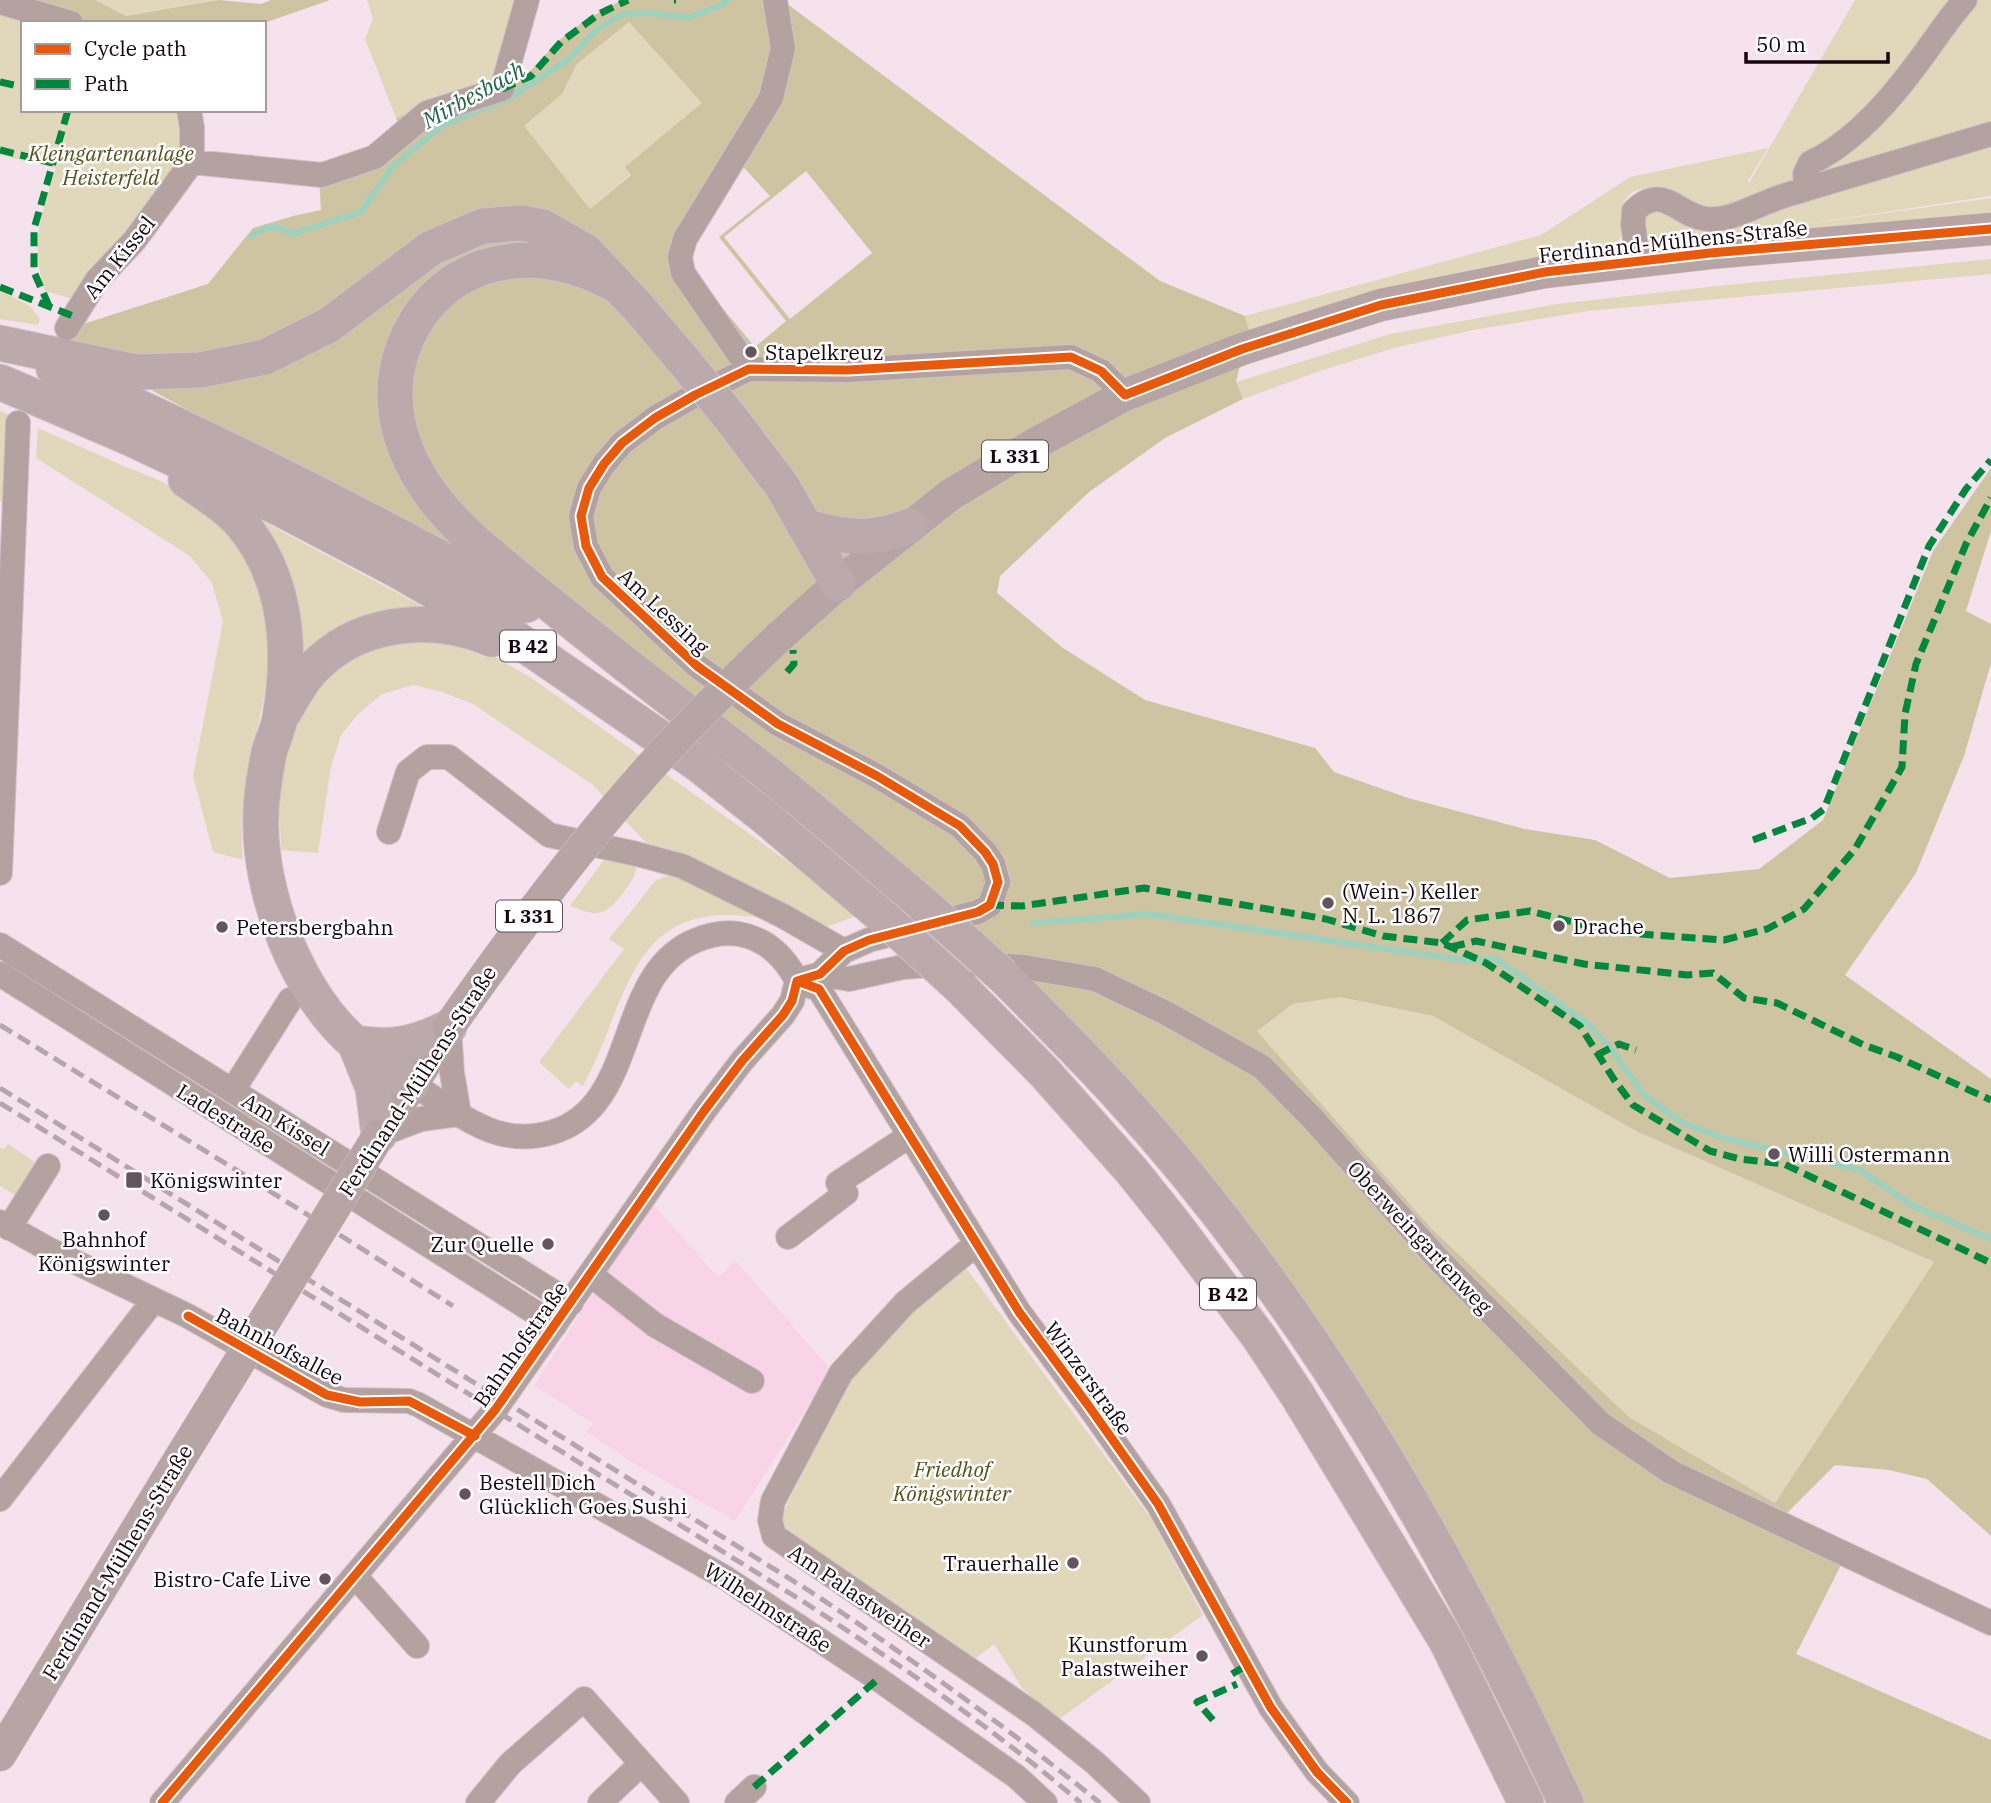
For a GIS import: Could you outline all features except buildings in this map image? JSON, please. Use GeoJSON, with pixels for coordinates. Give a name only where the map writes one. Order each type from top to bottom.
{"type":"FeatureCollection","features":[{"type":"Feature","properties":{"kind":"highway","name":"B 42"},"geometry":{"type":"LineString","coordinates":[[0,344],[136,372],[200,370],[265,357],[329,325],[431,248],[483,226],[501,223],[543,227],[586,252],[729,415],[806,520],[838,584]]}},
{"type":"Feature","properties":{"kind":"highway","name":"B 42"},"geometry":{"type":"LineString","coordinates":[[618,286],[594,273],[548,261],[502,261],[476,270],[439,293],[423,310],[402,349],[394,392],[396,416],[408,456],[418,476],[449,517],[470,538],[622,663],[795,796],[929,910],[1003,976],[1124,1101],[1212,1208],[1281,1299],[1386,1460],[1480,1628],[1566,1803]]}},
{"type":"Feature","properties":{"kind":"highway","name":"B 42"},"geometry":{"type":"LineString","coordinates":[[0,344],[166,418],[299,483],[413,542],[622,663]]}},
{"type":"Feature","properties":{"kind":"highway","name":"B 42"},"geometry":{"type":"LineString","coordinates":[[0,382],[130,438],[281,509],[395,569],[509,634],[698,764],[884,918],[958,985],[1085,1117],[1175,1224],[1298,1396],[1447,1642],[1527,1803]]}},
{"type":"Feature","properties":{"kind":"highway"},"geometry":{"type":"LineString","coordinates":[[130,438],[239,521],[268,568],[283,617],[287,647],[286,677],[279,722],[263,785],[261,816],[264,864],[278,921],[290,950],[316,995],[355,1043],[412,1084]]}},
{"type":"Feature","properties":{"kind":"highway"},"geometry":{"type":"LineString","coordinates":[[806,520],[853,537],[892,533],[910,526]]}},
{"type":"Feature","properties":{"kind":"highway"},"geometry":{"type":"LineString","coordinates":[[279,722],[300,684],[323,659],[364,635],[391,628],[426,624],[454,627],[475,632],[553,664]]}},
{"type":"Feature","properties":{"kind":"highway"},"geometry":{"type":"LineString","coordinates":[[355,1043],[379,1047],[404,1046],[427,1039],[449,1027]]}},
{"type":"Feature","properties":{"kind":"highway"},"geometry":{"type":"LineString","coordinates":[[355,1043],[373,1088],[379,1135]]}},
{"type":"Feature","properties":{"kind":"main road","name":"Ferdinand-Mülhens-Straße"},"geometry":{"type":"LineString","coordinates":[[0,1755],[379,1135],[449,1027],[557,879],[615,808],[694,720],[838,584],[950,495],[1038,442],[1125,396],[1242,349],[1381,305],[1545,272],[1882,237],[1991,229]]}},
{"type":"Feature","properties":{"kind":"street"},"geometry":{"type":"LineString","coordinates":[[189,112],[192,162],[322,175],[375,157],[427,113],[502,89],[527,0]]}},
{"type":"Feature","properties":{"kind":"street"},"geometry":{"type":"LineString","coordinates":[[749,369],[683,273],[680,257],[685,239],[771,98],[783,48],[775,0]]}},
{"type":"Feature","properties":{"kind":"street"},"geometry":{"type":"LineString","coordinates":[[1806,189],[1805,174],[1810,163],[1827,155],[1844,142],[1890,98],[1965,0]]}},
{"type":"Feature","properties":{"kind":"street"},"geometry":{"type":"LineString","coordinates":[[0,2],[64,21]]}},
{"type":"Feature","properties":{"kind":"street"},"geometry":{"type":"LineString","coordinates":[[1637,261],[1634,211],[1642,203],[1653,199],[1666,200],[1707,219],[1740,215],[1770,200],[1991,134]]}},
{"type":"Feature","properties":{"kind":"street","name":"Am Kissel"},"geometry":{"type":"LineString","coordinates":[[67,328],[97,280],[134,241],[192,162]]}},
{"type":"Feature","properties":{"kind":"street","name":"Am Lessing"},"geometry":{"type":"LineString","coordinates":[[809,977],[845,951],[869,940],[978,912],[990,905],[998,882],[993,864],[960,826],[877,776],[778,724],[697,666],[639,614],[602,577],[586,546],[581,516],[589,488],[622,443],[655,418],[749,369],[848,370],[1071,357],[1101,371],[1125,396]]}},
{"type":"Feature","properties":{"kind":"street"},"geometry":{"type":"LineString","coordinates":[[0,873],[18,423]]}},
{"type":"Feature","properties":{"kind":"street"},"geometry":{"type":"LineString","coordinates":[[389,832],[408,772],[427,757],[449,757],[549,835],[637,853],[682,866],[783,916],[845,951]]}},
{"type":"Feature","properties":{"kind":"street","name":"Winzerstraße"},"geometry":{"type":"LineString","coordinates":[[412,1084],[458,1114],[494,1131],[513,1136],[536,1136],[563,1129],[576,1122],[602,1093],[650,983],[666,961],[684,945],[703,937],[739,934],[761,941],[777,952],[809,977],[819,989],[1019,1312],[1158,1504],[1271,1708],[1317,1772],[1347,1803]]}},
{"type":"Feature","properties":{"kind":"street","name":"Am Kissel"},"geometry":{"type":"LineString","coordinates":[[0,945],[571,1303]]}},
{"type":"Feature","properties":{"kind":"street","name":"Oberweingartenweg"},"geometry":{"type":"LineString","coordinates":[[809,977],[849,979],[903,967],[958,963],[1024,967],[1095,979],[1166,1013],[1262,1067],[1313,1119],[1438,1259],[1601,1424],[1671,1472],[1991,1623]]}},
{"type":"Feature","properties":{"kind":"street","name":"Ladestraße"},"geometry":{"type":"LineString","coordinates":[[1,976],[555,1325]]}},
{"type":"Feature","properties":{"kind":"street","name":"Bahnhofstraße"},"geometry":{"type":"LineString","coordinates":[[162,1803],[478,1433],[704,1111],[742,1061],[783,1015],[809,977]]}},
{"type":"Feature","properties":{"kind":"street"},"geometry":{"type":"LineString","coordinates":[[233,1090],[290,1000]]}},
{"type":"Feature","properties":{"kind":"street"},"geometry":{"type":"LineString","coordinates":[[379,1135],[421,1119],[458,1114],[449,1027]]}},
{"type":"Feature","properties":{"kind":"street"},"geometry":{"type":"LineString","coordinates":[[788,1237],[846,1193],[838,1183],[909,1136]]}},
{"type":"Feature","properties":{"kind":"street"},"geometry":{"type":"LineString","coordinates":[[5,1225],[48,1166]]}},
{"type":"Feature","properties":{"kind":"street","name":"Bahnhofsallee"},"geometry":{"type":"LineString","coordinates":[[5,1225],[153,1301],[188,1316],[327,1395],[344,1400],[409,1401],[478,1433]]}},
{"type":"Feature","properties":{"kind":"street","name":"Am Palastweiher"},"geometry":{"type":"LineString","coordinates":[[976,1244],[905,1303],[841,1373],[773,1501],[770,1520],[774,1536],[1034,1714],[1094,1762],[1138,1803]]}},
{"type":"Feature","properties":{"kind":"street"},"geometry":{"type":"LineString","coordinates":[[591,1275],[655,1325],[752,1381]]}},
{"type":"Feature","properties":{"kind":"street"},"geometry":{"type":"LineString","coordinates":[[0,1499],[153,1301]]}},
{"type":"Feature","properties":{"kind":"street","name":"Wilhelmstraße"},"geometry":{"type":"LineString","coordinates":[[478,1433],[724,1577],[889,1686],[1017,1777],[1045,1803]]}},
{"type":"Feature","properties":{"kind":"street"},"geometry":{"type":"LineString","coordinates":[[355,1576],[416,1646]]}},
{"type":"Feature","properties":{"kind":"street"},"geometry":{"type":"LineString","coordinates":[[478,1803],[510,1764],[584,1699],[677,1803]]}},
{"type":"Feature","properties":{"kind":"street"},"geometry":{"type":"LineString","coordinates":[[600,1803],[641,1764]]}},
{"type":"Feature","properties":{"kind":"shaded area"},"geometry":{"type":"Polygon","coordinates":[[[16,0],[95,0],[126,16],[218,0],[261,4],[271,0],[330,0],[266,22],[80,21],[16,0]]]}},
{"type":"Feature","properties":{"kind":"shaded area"},"geometry":{"type":"Polygon","coordinates":[[[622,0],[782,0],[1160,281],[1245,316],[1249,330],[1236,382],[1243,399],[1165,438],[1089,492],[1000,576],[997,593],[1063,648],[1145,700],[1315,748],[1334,772],[1408,798],[1525,829],[1595,840],[1670,878],[1759,869],[1823,820],[1933,551],[1991,468],[1991,531],[1966,611],[1991,624],[1991,663],[1964,756],[1916,873],[1845,975],[1991,1079],[1991,1536],[1927,1479],[1889,1470],[1835,1465],[1773,1527],[1841,1565],[1796,1654],[1991,1740],[1991,1803],[1578,1803],[1392,1450],[947,907],[639,652],[136,382],[69,341],[74,327],[208,284],[253,228],[321,210],[319,179],[370,152],[400,130],[396,118],[500,79],[511,79],[528,73],[568,33],[622,0]],[[629,22],[577,64],[562,94],[524,126],[590,209],[631,175],[625,167],[702,103],[629,22]],[[735,158],[680,257],[755,347],[786,321],[719,237],[770,196],[735,158]],[[806,171],[724,237],[790,319],[872,253],[806,171]],[[1340,997],[1293,1004],[1257,1031],[1432,1229],[1629,1417],[1775,1503],[1934,1262],[1636,1131],[1433,1016],[1340,997]]]}},
{"type":"Feature","properties":{"kind":"shaded area"},"geometry":{"type":"Polygon","coordinates":[[[651,1202],[718,1277],[736,1261],[831,1370],[735,1521],[635,1464],[586,1432],[593,1423],[534,1386],[651,1202]]]}},
{"type":"Feature","properties":{"kind":"green space"},"geometry":{"type":"Polygon","coordinates":[[[95,0],[218,0],[126,16],[95,0]]]}},
{"type":"Feature","properties":{"kind":"green space"},"geometry":{"type":"Polygon","coordinates":[[[367,0],[522,0],[500,79],[396,118],[365,39],[373,18],[367,0]]]}},
{"type":"Feature","properties":{"kind":"green space"},"geometry":{"type":"Polygon","coordinates":[[[1855,0],[1991,0],[1991,196],[1766,230],[1991,198],[1991,215],[1653,247],[1644,241],[1640,233],[1647,208],[1717,214],[1677,196],[1647,189],[1635,191],[1626,199],[1621,214],[1621,236],[1613,249],[1511,263],[1434,278],[1249,330],[1245,316],[1541,235],[1630,177],[1768,148],[1749,183],[1855,0]]]}},
{"type":"Feature","properties":{"kind":"green space","name":"Kleingartenanlage Heisterfeld"},"geometry":{"type":"Polygon","coordinates":[[[0,6],[55,21],[21,21],[21,112],[183,112],[182,151],[167,183],[76,300],[45,291],[40,274],[39,229],[56,168],[0,155],[0,6]]]}},
{"type":"Feature","properties":{"kind":"green space"},"geometry":{"type":"Polygon","coordinates":[[[629,22],[703,103],[626,167],[631,174],[590,209],[523,126],[562,94],[577,64],[629,22]]]}},
{"type":"Feature","properties":{"kind":"green space"},"geometry":{"type":"Polygon","coordinates":[[[1991,259],[1991,274],[1588,311],[1473,330],[1394,348],[1243,399],[1236,382],[1390,334],[1557,304],[1991,259]]]}},
{"type":"Feature","properties":{"kind":"green space"},"geometry":{"type":"Polygon","coordinates":[[[0,290],[30,306],[40,319],[38,325],[0,319],[0,290]]]}},
{"type":"Feature","properties":{"kind":"green space"},"geometry":{"type":"Polygon","coordinates":[[[0,411],[13,416],[8,507],[0,501],[0,411]]]}},
{"type":"Feature","properties":{"kind":"green space"},"geometry":{"type":"Polygon","coordinates":[[[38,428],[159,480],[198,504],[240,547],[254,572],[264,599],[269,628],[269,659],[244,795],[243,860],[213,852],[193,776],[223,621],[212,583],[190,556],[36,458],[38,428]]]}},
{"type":"Feature","properties":{"kind":"green space"},"geometry":{"type":"Polygon","coordinates":[[[253,516],[437,614],[306,668],[253,516]]]}},
{"type":"Feature","properties":{"kind":"green space"},"geometry":{"type":"Polygon","coordinates":[[[430,638],[490,654],[533,679],[804,873],[856,916],[826,927],[676,851],[646,843],[593,785],[473,704],[414,685],[382,694],[358,714],[341,735],[331,767],[318,853],[281,850],[279,798],[283,760],[291,730],[325,676],[356,655],[388,642],[430,638]]]}},
{"type":"Feature","properties":{"kind":"green space"},"geometry":{"type":"Polygon","coordinates":[[[603,861],[628,861],[636,868],[623,893],[611,907],[600,913],[570,906],[603,861]]]}},
{"type":"Feature","properties":{"kind":"green space"},"geometry":{"type":"Polygon","coordinates":[[[673,874],[755,913],[755,917],[713,916],[681,924],[657,940],[639,963],[624,991],[583,1086],[576,1081],[569,1089],[539,1062],[624,949],[609,939],[656,880],[673,874]]]}},
{"type":"Feature","properties":{"kind":"green space"},"geometry":{"type":"Polygon","coordinates":[[[1340,997],[1433,1016],[1636,1131],[1934,1262],[1775,1503],[1629,1417],[1432,1229],[1257,1031],[1293,1004],[1340,997]]]}},
{"type":"Feature","properties":{"kind":"green space"},"geometry":{"type":"Polygon","coordinates":[[[8,1144],[41,1166],[20,1198],[0,1186],[0,1147],[4,1149],[8,1144]]]}},
{"type":"Feature","properties":{"kind":"green space","name":"Friedhof Königswinter"},"geometry":{"type":"Polygon","coordinates":[[[966,1268],[1150,1517],[1203,1615],[1058,1720],[1023,1689],[994,1644],[975,1659],[790,1539],[781,1521],[849,1380],[910,1314],[966,1268]]]}},
{"type":"Feature","properties":{"kind":"waterway","name":"Mirbesbach"},"geometry":{"type":"LineString","coordinates":[[251,237],[271,227],[292,234],[361,212],[393,166],[443,125],[510,98],[570,58],[597,29],[623,14],[652,13],[689,18],[728,0]]}},
{"type":"Feature","properties":{"kind":"waterway"},"geometry":{"type":"LineString","coordinates":[[1034,923],[1148,914],[1469,961],[1495,958],[1588,1024],[1610,1048],[1645,1096],[1683,1123],[1723,1138],[1860,1170],[1913,1206],[1991,1239]]}},
{"type":"Feature","properties":{"kind":"railway"},"geometry":{"type":"LineString","coordinates":[[0,1025],[453,1306]]}},
{"type":"Feature","properties":{"kind":"railway"},"geometry":{"type":"LineString","coordinates":[[0,1088],[808,1590],[957,1693],[1100,1803]]}},
{"type":"Feature","properties":{"kind":"railway"},"geometry":{"type":"LineString","coordinates":[[0,1103],[804,1602],[946,1698],[1015,1749],[1081,1803]]}},
{"type":"Feature","properties":{"kind":"marked path"},"geometry":{"type":"LineString","coordinates":[[502,89],[531,76],[561,42],[599,14],[628,0]]}},
{"type":"Feature","properties":{"kind":"marked path"},"geometry":{"type":"LineString","coordinates":[[0,82],[21,87]]}},
{"type":"Feature","properties":{"kind":"marked path"},"geometry":{"type":"LineString","coordinates":[[49,306],[34,272],[34,229],[67,112]]}},
{"type":"Feature","properties":{"kind":"marked path"},"geometry":{"type":"LineString","coordinates":[[0,150],[53,163]]}},
{"type":"Feature","properties":{"kind":"marked path"},"geometry":{"type":"LineString","coordinates":[[0,287],[73,316]]}},
{"type":"Feature","properties":{"kind":"marked path"},"geometry":{"type":"LineString","coordinates":[[1753,840],[1812,818],[1824,809],[1929,546],[1966,489],[1991,460]]}},
{"type":"Feature","properties":{"kind":"marked path"},"geometry":{"type":"LineString","coordinates":[[1442,943],[1467,920],[1530,911],[1611,932],[1724,940],[1767,929],[1804,909],[1855,849],[1902,767],[1905,714],[1916,664],[1966,544],[1991,498]]}},
{"type":"Feature","properties":{"kind":"marked path"},"geometry":{"type":"LineString","coordinates":[[787,672],[794,664],[793,650]]}},
{"type":"Feature","properties":{"kind":"marked path"},"geometry":{"type":"LineString","coordinates":[[990,905],[1022,906],[1144,888],[1326,919],[1383,936],[1442,943],[1486,963],[1580,1026],[1633,1105],[1710,1151],[1740,1159],[1784,1164],[1991,1263]]}},
{"type":"Feature","properties":{"kind":"marked path"},"geometry":{"type":"LineString","coordinates":[[1451,947],[1476,941],[1584,964],[1687,975],[1713,973],[1744,998],[1777,1003],[1864,1045],[1897,1057],[1991,1100]]}},
{"type":"Feature","properties":{"kind":"marked path"},"geometry":{"type":"LineString","coordinates":[[1597,1055],[1619,1044],[1636,1050]]}},
{"type":"Feature","properties":{"kind":"marked path"},"geometry":{"type":"LineString","coordinates":[[1232,1674],[1247,1665]]}},
{"type":"Feature","properties":{"kind":"marked path"},"geometry":{"type":"LineString","coordinates":[[754,1787],[878,1679]]}},
{"type":"Feature","properties":{"kind":"marked path"},"geometry":{"type":"LineString","coordinates":[[1213,1720],[1197,1702],[1237,1684]]}},
{"type":"Feature","properties":{"kind":"cycle path"},"geometry":{"type":"LineString","coordinates":[[797,981],[820,974],[844,951],[869,940],[978,912],[990,905],[998,882],[993,864],[985,852],[960,826],[877,776],[778,724],[697,666],[602,577],[586,546],[581,516],[589,488],[622,443],[655,418],[749,369],[848,370],[1071,357],[1101,371],[1125,395],[1242,349],[1381,305],[1545,272],[1710,253],[1991,229]]}},
{"type":"Feature","properties":{"kind":"cycle path"},"geometry":{"type":"LineString","coordinates":[[797,981],[819,989],[1019,1312],[1158,1504],[1271,1708],[1317,1772],[1347,1803]]}},
{"type":"Feature","properties":{"kind":"cycle path"},"geometry":{"type":"LineString","coordinates":[[162,1803],[495,1410],[704,1111],[742,1061],[783,1015],[792,1001],[797,981]]}},
{"type":"Feature","properties":{"kind":"cycle path"},"geometry":{"type":"LineString","coordinates":[[188,1316],[327,1395],[360,1402],[409,1401],[475,1436]]}},
{"type":"Feature","properties":{"kind":"place","name":"Stapelkreuz"},"geometry":{"type":"Point","coordinates":[751,352]}},
{"type":"Feature","properties":{"kind":"place","name":"(Wein-) Keller N. L. 1867"},"geometry":{"type":"Point","coordinates":[1328,903]}},
{"type":"Feature","properties":{"kind":"place","name":"Drache"},"geometry":{"type":"Point","coordinates":[1559,926]}},
{"type":"Feature","properties":{"kind":"place","name":"Petersbergbahn"},"geometry":{"type":"Point","coordinates":[222,927]}},
{"type":"Feature","properties":{"kind":"place","name":"Willi Ostermann"},"geometry":{"type":"Point","coordinates":[1774,1154]}},
{"type":"Feature","properties":{"kind":"place","name":"Königswinter"},"geometry":{"type":"Point","coordinates":[134,1180]}},
{"type":"Feature","properties":{"kind":"place","name":"Bahnhof Königswinter"},"geometry":{"type":"Point","coordinates":[104,1215]}},
{"type":"Feature","properties":{"kind":"place","name":"Zur Quelle"},"geometry":{"type":"Point","coordinates":[548,1244]}},
{"type":"Feature","properties":{"kind":"place","name":"Bestell Dich Glücklich Goes Sushi"},"geometry":{"type":"Point","coordinates":[465,1494]}},
{"type":"Feature","properties":{"kind":"place","name":"Trauerhalle"},"geometry":{"type":"Point","coordinates":[1073,1563]}},
{"type":"Feature","properties":{"kind":"place","name":"Bistro-Cafe Live"},"geometry":{"type":"Point","coordinates":[325,1579]}},
{"type":"Feature","properties":{"kind":"place","name":"Kunstforum Palastweiher"},"geometry":{"type":"Point","coordinates":[1202,1656]}}]}
